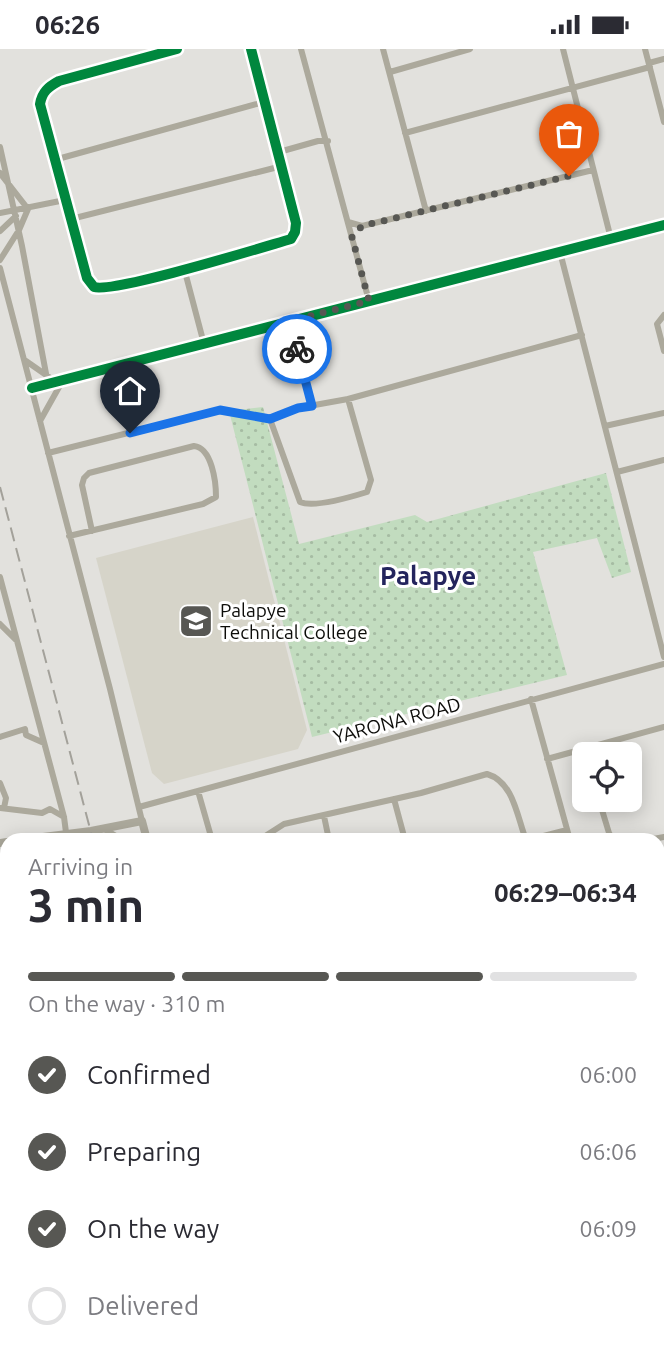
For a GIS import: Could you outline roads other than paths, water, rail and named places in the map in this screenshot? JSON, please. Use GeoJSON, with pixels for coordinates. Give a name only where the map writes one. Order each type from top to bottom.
{"type":"FeatureCollection","features":[{"type":"Feature","properties":{"kind":"street"},"geometry":{"type":"LineString","coordinates":[[177,49],[59,81],[47,88],[41,96],[40,104],[54,160],[88,278],[94,287],[108,289],[291,239],[296,223],[251,49]]}},
{"type":"Feature","properties":{"kind":"street"},"geometry":{"type":"LineString","coordinates":[[301,49],[369,301]]}},
{"type":"Feature","properties":{"kind":"street"},"geometry":{"type":"LineString","coordinates":[[383,49],[426,211]]}},
{"type":"Feature","properties":{"kind":"street"},"geometry":{"type":"LineString","coordinates":[[390,72],[470,49]]}},
{"type":"Feature","properties":{"kind":"street"},"geometry":{"type":"LineString","coordinates":[[563,49],[611,239]]}},
{"type":"Feature","properties":{"kind":"street"},"geometry":{"type":"LineString","coordinates":[[645,49],[664,122]]}},
{"type":"Feature","properties":{"kind":"street"},"geometry":{"type":"LineString","coordinates":[[405,133],[573,89],[664,59]]}},
{"type":"Feature","properties":{"kind":"street"},"geometry":{"type":"LineString","coordinates":[[54,160],[264,102]]}},
{"type":"Feature","properties":{"kind":"street"},"geometry":{"type":"LineString","coordinates":[[279,152],[318,141],[328,141]]}},
{"type":"Feature","properties":{"kind":"street"},"geometry":{"type":"LineString","coordinates":[[0,147],[17,213],[47,380]]}},
{"type":"Feature","properties":{"kind":"street"},"geometry":{"type":"LineString","coordinates":[[71,219],[282,166]]}},
{"type":"Feature","properties":{"kind":"street"},"geometry":{"type":"LineString","coordinates":[[348,222],[362,226],[593,170]]}},
{"type":"Feature","properties":{"kind":"street"},"geometry":{"type":"LineString","coordinates":[[0,173],[28,209]]}},
{"type":"Feature","properties":{"kind":"street"},"geometry":{"type":"LineString","coordinates":[[0,213],[17,213],[65,199]]}},
{"type":"Feature","properties":{"kind":"street"},"geometry":{"type":"LineString","coordinates":[[0,260],[19,230],[28,209]]}},
{"type":"Feature","properties":{"kind":"street"},"geometry":{"type":"LineString","coordinates":[[0,231],[17,213]]}},
{"type":"Feature","properties":{"kind":"street"},"geometry":{"type":"LineString","coordinates":[[32,388],[47,380],[60,381],[664,225]]}},
{"type":"Feature","properties":{"kind":"street"},"geometry":{"type":"LineString","coordinates":[[352,237],[362,226]]}},
{"type":"Feature","properties":{"kind":"street"},"geometry":{"type":"LineString","coordinates":[[561,252],[664,657]]}},
{"type":"Feature","properties":{"kind":"street"},"geometry":{"type":"LineString","coordinates":[[0,268],[145,833]]}},
{"type":"Feature","properties":{"kind":"street"},"geometry":{"type":"LineString","coordinates":[[184,268],[204,344]]}},
{"type":"Feature","properties":{"kind":"street"},"geometry":{"type":"LineString","coordinates":[[664,315],[657,324],[664,351]]}},
{"type":"Feature","properties":{"kind":"street"},"geometry":{"type":"LineString","coordinates":[[290,321],[312,406]]}},
{"type":"Feature","properties":{"kind":"street"},"geometry":{"type":"LineString","coordinates":[[48,453],[220,410],[270,419],[291,411],[348,399],[582,335]]}},
{"type":"Feature","properties":{"kind":"street"},"geometry":{"type":"LineString","coordinates":[[25,360],[47,380]]}},
{"type":"Feature","properties":{"kind":"street"},"geometry":{"type":"LineString","coordinates":[[40,421],[60,381]]}},
{"type":"Feature","properties":{"kind":"street"},"geometry":{"type":"LineString","coordinates":[[270,419],[300,502],[306,504],[342,499],[367,492],[371,480],[348,399]]}},
{"type":"Feature","properties":{"kind":"street"},"geometry":{"type":"LineString","coordinates":[[605,426],[664,413]]}},
{"type":"Feature","properties":{"kind":"street"},"geometry":{"type":"LineString","coordinates":[[69,536],[92,531],[212,501],[216,497],[215,484],[205,451],[194,446],[89,473],[83,478],[82,485],[92,531]]}},
{"type":"Feature","properties":{"kind":"street"},"geometry":{"type":"LineString","coordinates":[[617,472],[664,460]]}},
{"type":"Feature","properties":{"kind":"street"},"geometry":{"type":"LineString","coordinates":[[0,577],[64,817],[66,833]]}},
{"type":"Feature","properties":{"kind":"street"},"geometry":{"type":"LineString","coordinates":[[0,624],[17,642]]}},
{"type":"Feature","properties":{"kind":"street","name":"YARONA ROAD"},"geometry":{"type":"LineString","coordinates":[[139,807],[664,664]]}},
{"type":"Feature","properties":{"kind":"street"},"geometry":{"type":"LineString","coordinates":[[531,699],[568,833]]}},
{"type":"Feature","properties":{"kind":"street"},"geometry":{"type":"LineString","coordinates":[[617,742],[664,727]]}},
{"type":"Feature","properties":{"kind":"street"},"geometry":{"type":"LineString","coordinates":[[0,737],[25,729],[26,735],[44,743]]}},
{"type":"Feature","properties":{"kind":"street"},"geometry":{"type":"LineString","coordinates":[[547,759],[572,754]]}},
{"type":"Feature","properties":{"kind":"street"},"geometry":{"type":"LineString","coordinates":[[270,833],[284,824],[487,774],[498,777],[510,795],[524,833]]}},
{"type":"Feature","properties":{"kind":"street"},"geometry":{"type":"LineString","coordinates":[[0,783],[6,798],[2,808],[42,813],[50,809],[64,817]]}},
{"type":"Feature","properties":{"kind":"street"},"geometry":{"type":"LineString","coordinates":[[198,791],[210,833]]}},
{"type":"Feature","properties":{"kind":"street"},"geometry":{"type":"LineString","coordinates":[[394,799],[403,833]]}},
{"type":"Feature","properties":{"kind":"street"},"geometry":{"type":"LineString","coordinates":[[603,812],[609,833]]}},
{"type":"Feature","properties":{"kind":"street"},"geometry":{"type":"LineString","coordinates":[[324,816],[328,833]]}},
{"type":"Feature","properties":{"kind":"street"},"geometry":{"type":"LineString","coordinates":[[84,833],[142,821]]}},
{"type":"Feature","properties":{"kind":"street"},"geometry":{"type":"LineString","coordinates":[[103,829],[110,833]]}},
{"type":"Feature","properties":{"kind":"street"},"geometry":{"type":"LineString","coordinates":[[555,833],[567,830]]}},
{"type":"Feature","properties":{"kind":"railway"},"geometry":{"type":"LineString","coordinates":[[0,487],[91,833]]}},
{"type":"Feature","properties":{"kind":"place","name":"Palapye Technical College"},"geometry":{"type":"Point","coordinates":[196,621]}},
{"type":"Feature","properties":{"kind":"district","name":"Palapye"},"geometry":{"type":"Point","coordinates":[428,576]}}]}
